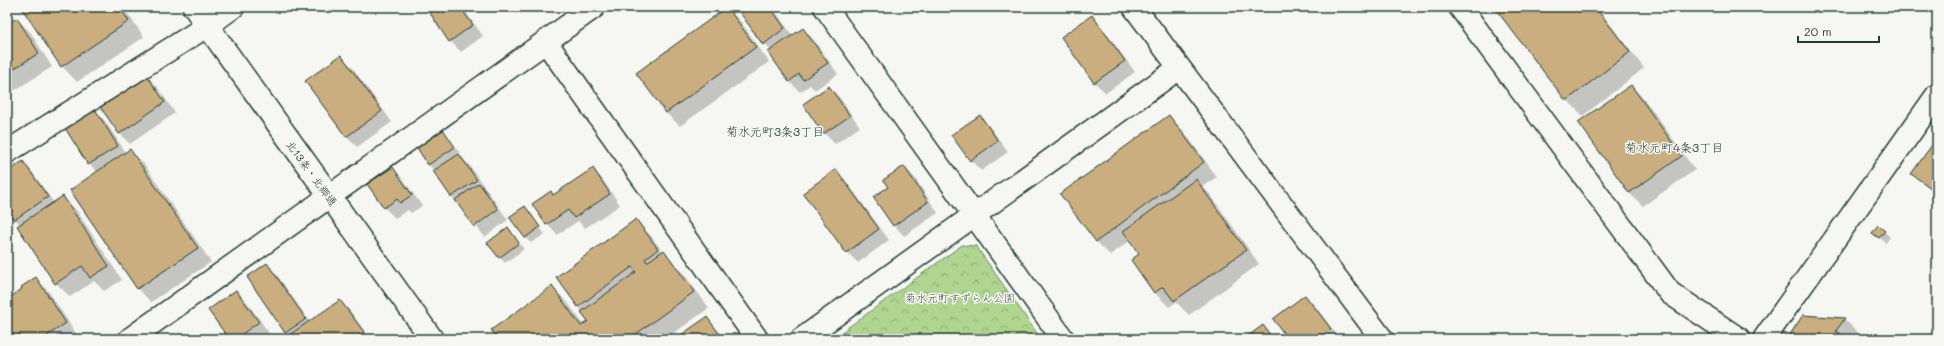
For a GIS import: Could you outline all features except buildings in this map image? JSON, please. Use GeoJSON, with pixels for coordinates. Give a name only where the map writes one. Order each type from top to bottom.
{"type":"FeatureCollection","features":[{"type":"Feature","properties":{"kind":"street","name":"北13条・北郷通"},"geometry":{"type":"LineString","coordinates":[[194,7],[432,339]]}},
{"type":"Feature","properties":{"kind":"street"},"geometry":{"type":"LineString","coordinates":[[7,152],[208,26],[232,7]]}},
{"type":"Feature","properties":{"kind":"street"},"geometry":{"type":"LineString","coordinates":[[130,339],[594,7]]}},
{"type":"Feature","properties":{"kind":"street"},"geometry":{"type":"LineString","coordinates":[[826,7],[1063,339]]}},
{"type":"Feature","properties":{"kind":"street"},"geometry":{"type":"LineString","coordinates":[[1134,7],[1382,339]]}},
{"type":"Feature","properties":{"kind":"street"},"geometry":{"type":"LineString","coordinates":[[1460,7],[1670,292],[1739,339]]}},
{"type":"Feature","properties":{"kind":"street"},"geometry":{"type":"LineString","coordinates":[[546,42],[757,339]]}},
{"type":"Feature","properties":{"kind":"street"},"geometry":{"type":"LineString","coordinates":[[802,339],[1179,68]]}},
{"type":"Feature","properties":{"kind":"street"},"geometry":{"type":"LineString","coordinates":[[1764,339],[1937,95]]}},
{"type":"Feature","properties":{"kind":"green space","name":"菊水元町すずらん公園"},"geometry":{"type":"Polygon","coordinates":[[[962,245],[976,246],[1041,339],[832,339],[962,245]]]}},
{"type":"Feature","properties":{"kind":"district","name":"菊水元町3条3丁目"},"geometry":{"type":"Point","coordinates":[775,131]}},
{"type":"Feature","properties":{"kind":"district","name":"菊水元町4条3丁目"},"geometry":{"type":"Point","coordinates":[1674,147]}}]}
